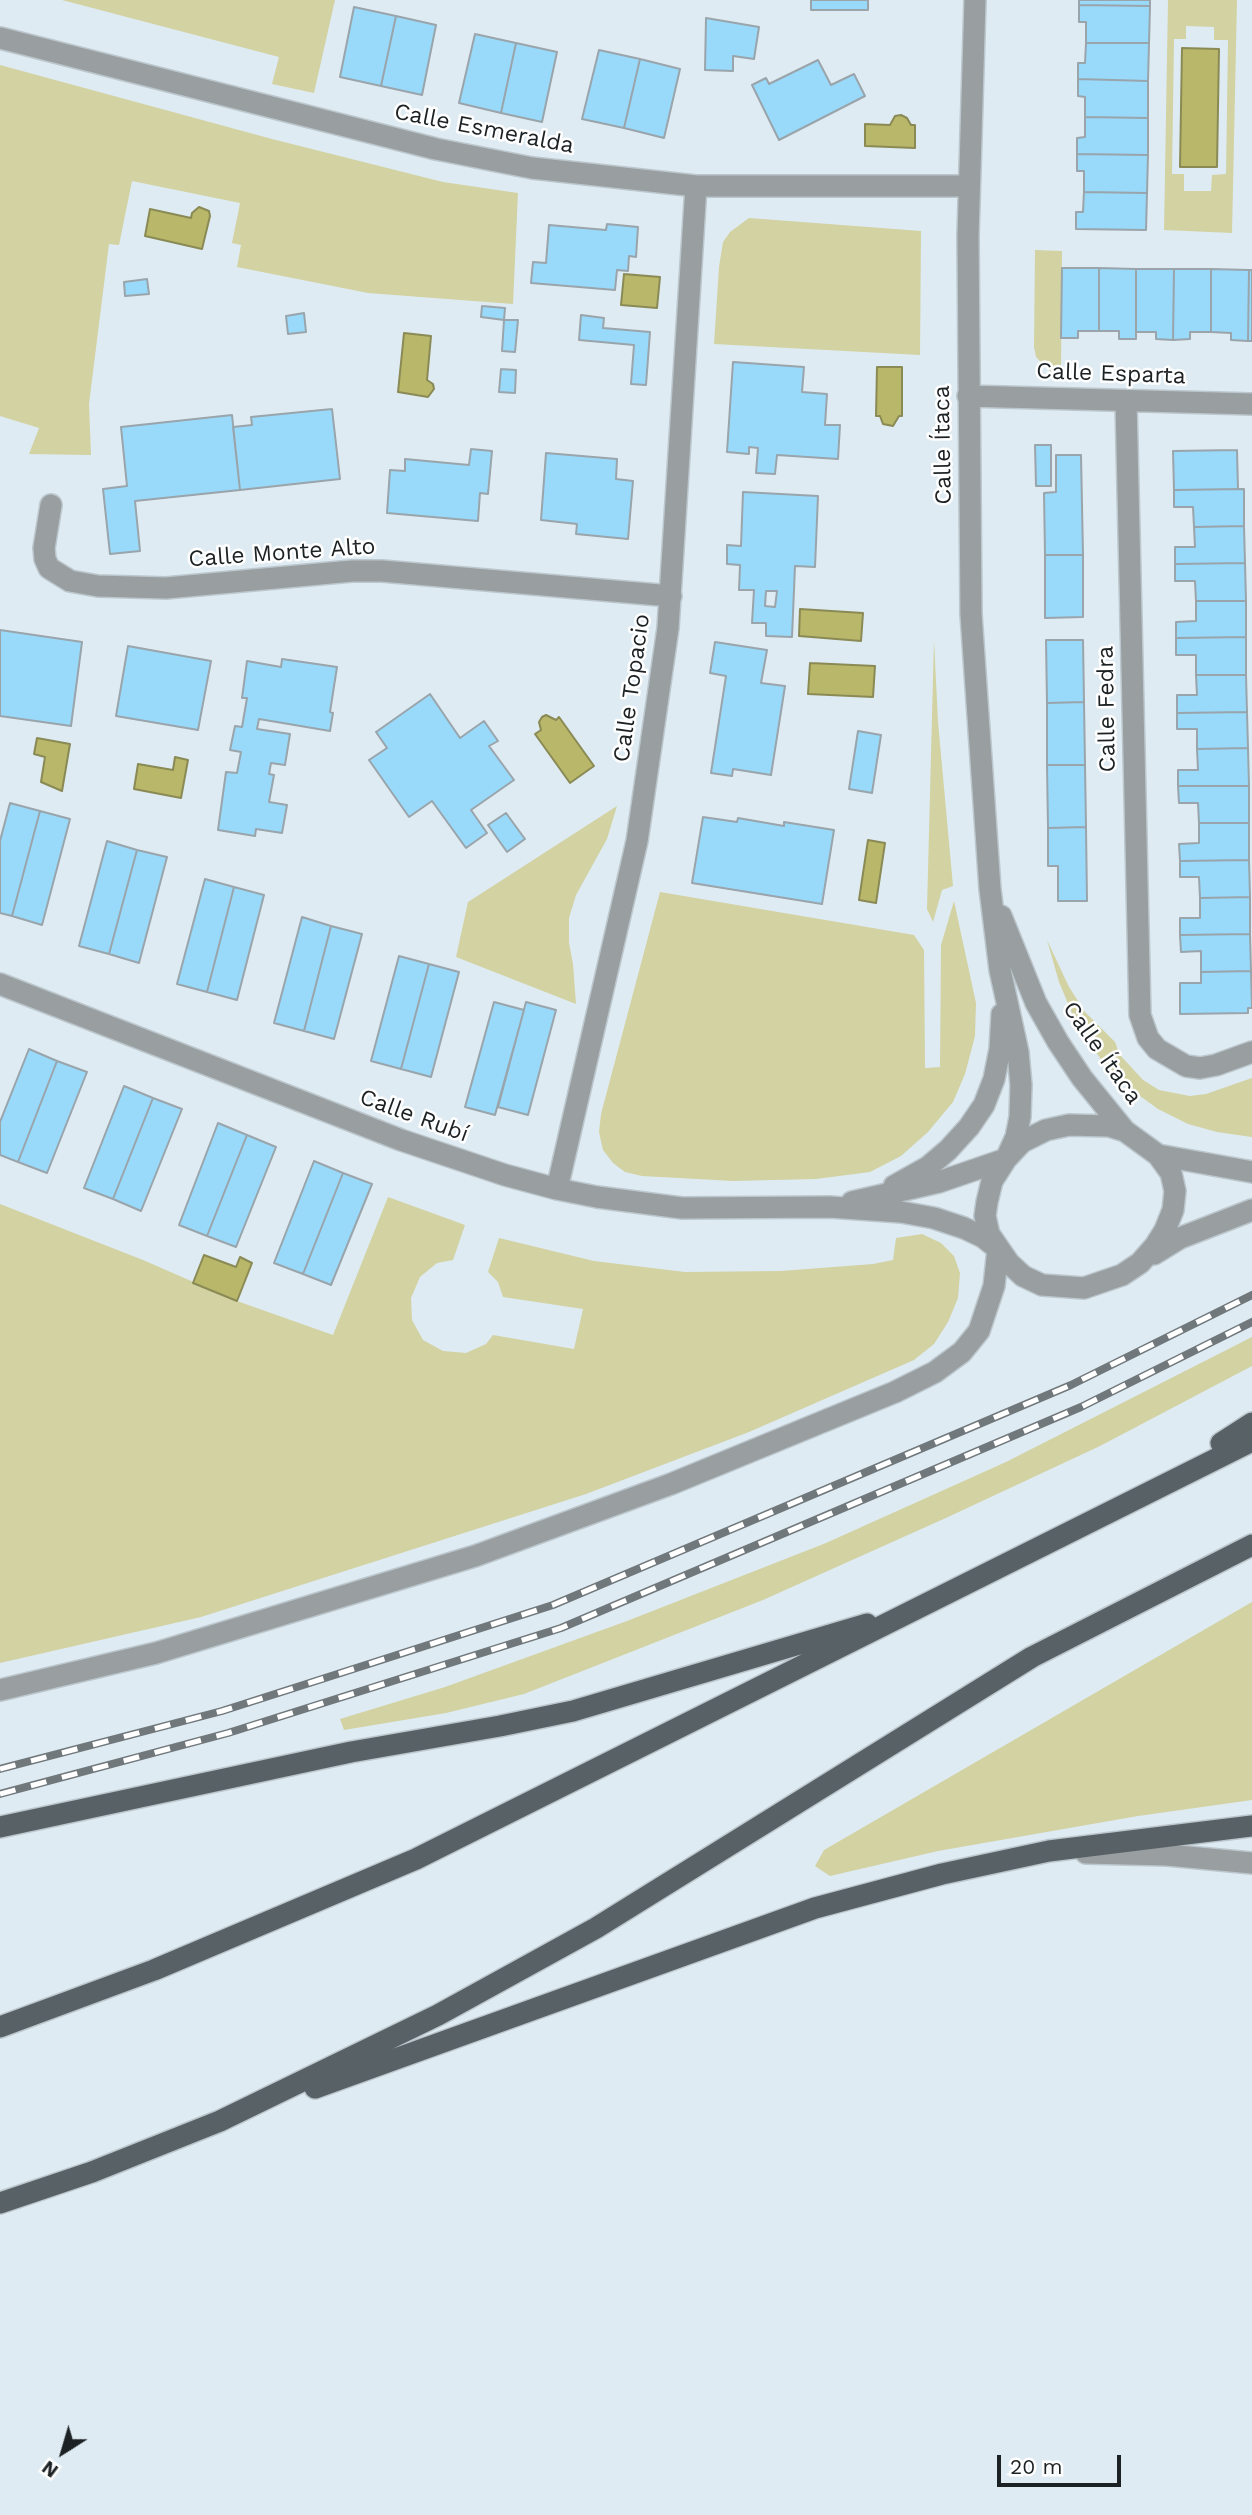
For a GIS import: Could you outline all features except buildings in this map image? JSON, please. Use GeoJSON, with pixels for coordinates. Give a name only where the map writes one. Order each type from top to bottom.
{"type":"FeatureCollection","features":[{"type":"Feature","properties":{"kind":"main road"},"geometry":{"type":"LineString","coordinates":[[1144,1494],[1252,1423]]}},
{"type":"Feature","properties":{"kind":"main road"},"geometry":{"type":"LineString","coordinates":[[0,2027],[154,1970],[416,1859],[1252,1441]]}},
{"type":"Feature","properties":{"kind":"main road"},"geometry":{"type":"LineString","coordinates":[[220,2121],[438,2015],[596,1928],[1032,1657],[1252,1545]]}},
{"type":"Feature","properties":{"kind":"main road"},"geometry":{"type":"LineString","coordinates":[[0,1827],[351,1752],[573,1711],[923,1607]]}},
{"type":"Feature","properties":{"kind":"main road"},"geometry":{"type":"LineString","coordinates":[[0,2203],[92,2172],[220,2121],[816,1908],[942,1874],[1049,1851],[1252,1826]]}},
{"type":"Feature","properties":{"kind":"street","name":"Calle Ítaca"},"geometry":{"type":"LineString","coordinates":[[975,0],[969,186],[971,614],[990,888],[1004,991],[1018,1052],[1021,1084],[1020,1117],[1016,1137],[1006,1159]]}},
{"type":"Feature","properties":{"kind":"street","name":"Calle Esmeralda"},"geometry":{"type":"LineString","coordinates":[[0,38],[459,154],[585,176],[696,186],[969,186]]}},
{"type":"Feature","properties":{"kind":"street","name":"Calle Topacio"},"geometry":{"type":"LineString","coordinates":[[557,1189],[637,841],[671,596],[696,186]]}},
{"type":"Feature","properties":{"kind":"street","name":"Calle Esparta"},"geometry":{"type":"LineString","coordinates":[[968,396],[1252,404]]}},
{"type":"Feature","properties":{"kind":"street","name":"Calle Fedra"},"geometry":{"type":"LineString","coordinates":[[1126,401],[1140,1015],[1148,1038],[1157,1049],[1186,1066],[1200,1068],[1216,1065],[1252,1052]]}},
{"type":"Feature","properties":{"kind":"street","name":"Calle Monte Alto"},"geometry":{"type":"LineString","coordinates":[[51,505],[44,548],[49,568],[69,581],[98,586],[166,588],[352,571],[382,571],[671,596]]}},
{"type":"Feature","properties":{"kind":"street","name":"Calle Ítaca"},"geometry":{"type":"LineString","coordinates":[[990,888],[1036,1003],[1082,1078],[1125,1131]]}},
{"type":"Feature","properties":{"kind":"street","name":"Calle Rubí"},"geometry":{"type":"LineString","coordinates":[[0,984],[401,1140],[505,1175],[557,1189],[681,1208],[830,1207],[901,1212],[934,1218],[983,1237],[998,1249]]}},
{"type":"Feature","properties":{"kind":"street"},"geometry":{"type":"LineString","coordinates":[[873,1197],[928,1167],[969,1127],[984,1105],[994,1079],[1000,1049],[1004,991]]}},
{"type":"Feature","properties":{"kind":"street"},"geometry":{"type":"LineString","coordinates":[[1140,1263],[1165,1230],[1173,1210],[1175,1191],[1171,1173],[1158,1155],[1125,1131],[1109,1126],[1069,1125],[1046,1130],[1023,1142],[1006,1159],[992,1181],[985,1216],[989,1234],[1009,1263],[1023,1276],[1042,1285],[1068,1289],[1102,1284],[1122,1275],[1180,1238],[1252,1210]]}},
{"type":"Feature","properties":{"kind":"street"},"geometry":{"type":"LineString","coordinates":[[1158,1155],[1252,1172]]}},
{"type":"Feature","properties":{"kind":"street","name":"Calle Rubí"},"geometry":{"type":"LineString","coordinates":[[830,1207],[939,1182],[1006,1159]]}},
{"type":"Feature","properties":{"kind":"street"},"geometry":{"type":"LineString","coordinates":[[0,1689],[156,1653],[475,1556],[671,1484],[895,1392],[935,1372],[962,1352],[979,1331],[994,1286],[998,1249]]}},
{"type":"Feature","properties":{"kind":"street"},"geometry":{"type":"LineString","coordinates":[[1049,1851],[1167,1855],[1252,1863]]}},
{"type":"Feature","properties":{"kind":"green space"},"geometry":{"type":"Polygon","coordinates":[[[62,0],[335,0],[314,93],[272,84],[279,57],[62,0]]]}},
{"type":"Feature","properties":{"kind":"green space"},"geometry":{"type":"Polygon","coordinates":[[[1168,0],[1237,0],[1232,233],[1164,230],[1168,0]],[[1186,26],[1186,39],[1174,39],[1172,174],[1184,174],[1184,191],[1211,191],[1212,175],[1226,174],[1228,40],[1214,40],[1214,27],[1186,26]]]}},
{"type":"Feature","properties":{"kind":"green space"},"geometry":{"type":"Polygon","coordinates":[[[0,65],[443,182],[518,193],[513,304],[368,293],[237,267],[241,245],[232,243],[240,203],[132,181],[119,245],[109,244],[89,404],[91,455],[29,454],[39,428],[0,416],[0,65]]]}},
{"type":"Feature","properties":{"kind":"green space"},"geometry":{"type":"Polygon","coordinates":[[[749,218],[921,231],[920,355],[714,344],[723,242],[730,232],[749,218]]]}},
{"type":"Feature","properties":{"kind":"green space"},"geometry":{"type":"Polygon","coordinates":[[[1035,250],[1062,251],[1061,374],[1050,371],[1036,357],[1035,250]]]}},
{"type":"Feature","properties":{"kind":"green space"},"geometry":{"type":"Polygon","coordinates":[[[934,640],[938,722],[953,886],[942,890],[933,922],[927,909],[934,640]]]}},
{"type":"Feature","properties":{"kind":"green space"},"geometry":{"type":"Polygon","coordinates":[[[617,806],[607,839],[576,895],[569,918],[576,1004],[456,957],[468,902],[617,806]]]}},
{"type":"Feature","properties":{"kind":"green space"},"geometry":{"type":"Polygon","coordinates":[[[660,892],[914,935],[924,950],[925,1068],[940,1067],[941,945],[954,901],[976,1003],[975,1036],[965,1074],[953,1102],[928,1132],[901,1156],[870,1172],[816,1179],[733,1181],[642,1176],[625,1172],[613,1163],[603,1150],[599,1132],[601,1114],[660,892]]]}},
{"type":"Feature","properties":{"kind":"green space"},"geometry":{"type":"Polygon","coordinates":[[[1047,940],[1069,987],[1085,1012],[1115,1042],[1120,1055],[1143,1080],[1159,1090],[1190,1096],[1206,1094],[1252,1078],[1252,1137],[1188,1124],[1158,1109],[1129,1088],[1107,1067],[1088,1042],[1059,982],[1047,940]]]}},
{"type":"Feature","properties":{"kind":"green space"},"geometry":{"type":"Polygon","coordinates":[[[388,1197],[465,1225],[453,1260],[437,1263],[420,1277],[411,1298],[412,1320],[423,1340],[443,1351],[466,1353],[486,1344],[493,1335],[574,1349],[583,1309],[503,1297],[498,1282],[488,1272],[499,1238],[594,1261],[685,1272],[781,1271],[873,1264],[893,1260],[896,1238],[922,1234],[941,1243],[954,1256],[960,1273],[958,1298],[948,1322],[934,1344],[914,1360],[749,1432],[586,1494],[201,1617],[0,1663],[0,1204],[143,1260],[237,1301],[333,1335],[388,1197]]]}},
{"type":"Feature","properties":{"kind":"green space"},"geometry":{"type":"Polygon","coordinates":[[[1252,1337],[1252,1366],[1100,1446],[763,1600],[524,1694],[446,1713],[344,1730],[340,1719],[445,1687],[627,1621],[826,1543],[1006,1462],[1252,1337]]]}},
{"type":"Feature","properties":{"kind":"green space"},"geometry":{"type":"Polygon","coordinates":[[[1252,1602],[1252,1800],[1138,1816],[938,1851],[830,1876],[815,1866],[824,1850],[1252,1602]]]}},
{"type":"Feature","properties":{"kind":"shaded area"},"geometry":{"type":"Polygon","coordinates":[[[1182,48],[1219,49],[1217,167],[1180,167],[1182,48]]]}},
{"type":"Feature","properties":{"kind":"shaded area"},"geometry":{"type":"Polygon","coordinates":[[[895,116],[907,118],[911,125],[915,125],[915,148],[865,146],[865,124],[890,125],[895,116]]]}},
{"type":"Feature","properties":{"kind":"shaded area"},"geometry":{"type":"Polygon","coordinates":[[[199,207],[209,211],[210,216],[202,249],[145,236],[150,209],[191,218],[192,213],[199,207]]]}},
{"type":"Feature","properties":{"kind":"shaded area"},"geometry":{"type":"Polygon","coordinates":[[[624,274],[660,277],[657,308],[621,305],[624,274]]]}},
{"type":"Feature","properties":{"kind":"shaded area"},"geometry":{"type":"Polygon","coordinates":[[[404,333],[431,336],[427,380],[433,384],[434,389],[428,397],[398,392],[404,333]]]}},
{"type":"Feature","properties":{"kind":"shaded area"},"geometry":{"type":"Polygon","coordinates":[[[877,367],[902,367],[902,416],[899,416],[893,426],[883,424],[880,416],[876,416],[877,367]]]}},
{"type":"Feature","properties":{"kind":"shaded area"},"geometry":{"type":"Polygon","coordinates":[[[800,609],[863,613],[861,641],[799,636],[800,609]]]}},
{"type":"Feature","properties":{"kind":"shaded area"},"geometry":{"type":"Polygon","coordinates":[[[810,663],[875,666],[873,697],[808,694],[810,663]]]}},
{"type":"Feature","properties":{"kind":"shaded area"},"geometry":{"type":"Polygon","coordinates":[[[546,715],[556,720],[559,717],[594,766],[570,783],[535,734],[541,730],[539,722],[546,715]]]}},
{"type":"Feature","properties":{"kind":"shaded area"},"geometry":{"type":"Polygon","coordinates":[[[37,738],[70,744],[62,791],[41,782],[45,757],[34,754],[37,738]]]}},
{"type":"Feature","properties":{"kind":"shaded area"},"geometry":{"type":"Polygon","coordinates":[[[175,757],[188,760],[181,798],[134,789],[138,764],[173,770],[175,757]]]}},
{"type":"Feature","properties":{"kind":"shaded area"},"geometry":{"type":"Polygon","coordinates":[[[868,840],[885,843],[876,903],[859,900],[868,840]]]}},
{"type":"Feature","properties":{"kind":"shaded area"},"geometry":{"type":"Polygon","coordinates":[[[204,1255],[236,1267],[240,1257],[252,1263],[237,1301],[193,1283],[204,1255]]]}},
{"type":"Feature","properties":{"kind":"railway"},"geometry":{"type":"LineString","coordinates":[[0,1769],[222,1711],[553,1605],[1071,1385],[1252,1295]]}},
{"type":"Feature","properties":{"kind":"railway"},"geometry":{"type":"LineString","coordinates":[[0,1794],[228,1733],[561,1628],[1081,1407],[1252,1322]]}}]}
